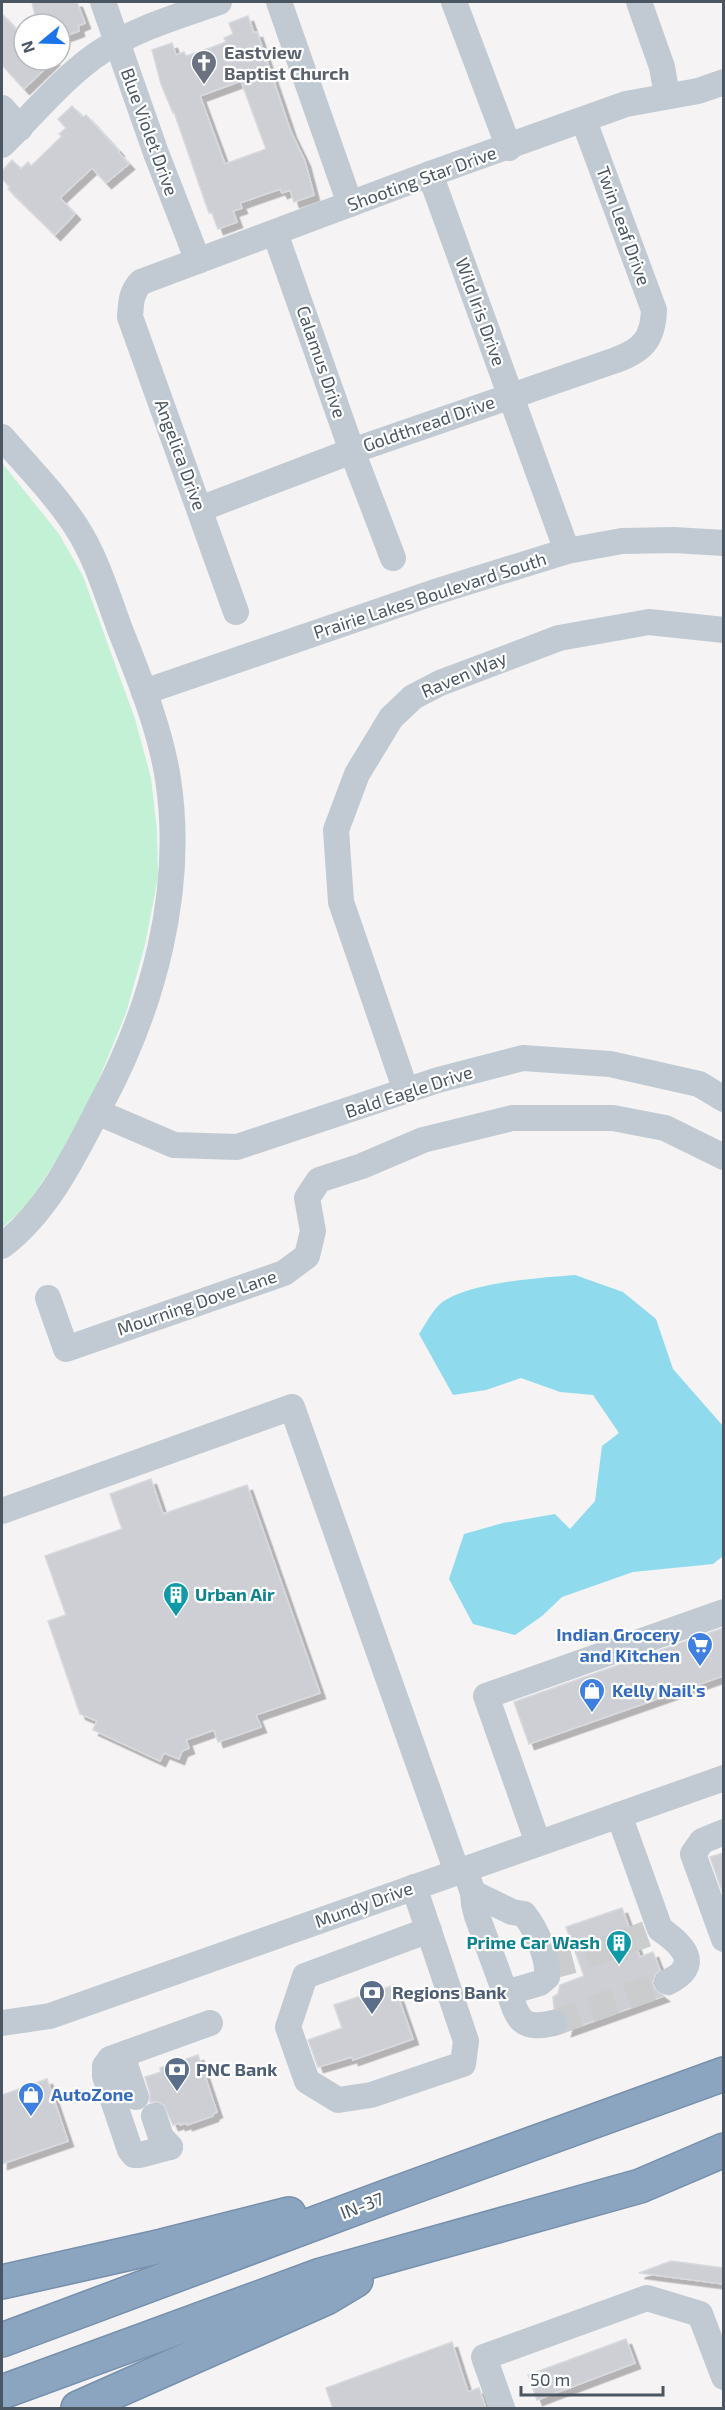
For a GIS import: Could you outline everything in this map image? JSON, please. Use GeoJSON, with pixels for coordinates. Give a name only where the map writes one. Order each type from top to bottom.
{"type":"FeatureCollection","features":[{"type":"Feature","properties":{"kind":"highway","name":"IN-37"},"geometry":{"type":"LineString","coordinates":[[2,2340],[723,2074]]}},
{"type":"Feature","properties":{"kind":"highway"},"geometry":{"type":"LineString","coordinates":[[2,2392],[321,2275],[640,2186],[723,2150]]}},
{"type":"Feature","properties":{"kind":"highway"},"geometry":{"type":"LineString","coordinates":[[2,2282],[162,2246],[324,2205],[388,2196]]}},
{"type":"Feature","properties":{"kind":"highway"},"geometry":{"type":"LineString","coordinates":[[78,2409],[326,2298],[400,2254]]}},
{"type":"Feature","properties":{"kind":"street","name":"Blue Violet Drive"},"geometry":{"type":"LineString","coordinates":[[103,2],[198,261]]}},
{"type":"Feature","properties":{"kind":"street"},"geometry":{"type":"LineString","coordinates":[[2,145],[84,64],[116,42],[153,25],[219,2]]}},
{"type":"Feature","properties":{"kind":"street"},"geometry":{"type":"LineString","coordinates":[[279,2],[350,204]]}},
{"type":"Feature","properties":{"kind":"street"},"geometry":{"type":"LineString","coordinates":[[454,2],[509,148]]}},
{"type":"Feature","properties":{"kind":"street"},"geometry":{"type":"LineString","coordinates":[[639,2],[662,67],[667,95]]}},
{"type":"Feature","properties":{"kind":"street","name":"Shooting Star Drive"},"geometry":{"type":"LineString","coordinates":[[132,297],[141,282],[430,174],[509,148],[626,104],[698,91],[723,82]]}},
{"type":"Feature","properties":{"kind":"street"},"geometry":{"type":"LineString","coordinates":[[2,108],[20,128]]}},
{"type":"Feature","properties":{"kind":"street","name":"Twin Leaf Drive"},"geometry":{"type":"LineString","coordinates":[[584,121],[654,310],[651,332]]}},
{"type":"Feature","properties":{"kind":"street","name":"Wild Iris Drive"},"geometry":{"type":"LineString","coordinates":[[430,174],[567,551]]}},
{"type":"Feature","properties":{"kind":"street","name":"Calamus Drive"},"geometry":{"type":"LineString","coordinates":[[275,233],[352,451],[393,558]]}},
{"type":"Feature","properties":{"kind":"street","name":"Angelica Drive"},"geometry":{"type":"LineString","coordinates":[[132,297],[130,317],[236,612]]}},
{"type":"Feature","properties":{"kind":"street","name":"Goldthread Drive"},"geometry":{"type":"LineString","coordinates":[[200,509],[352,451],[635,353],[651,332]]}},
{"type":"Feature","properties":{"kind":"street"},"geometry":{"type":"LineString","coordinates":[[2,437],[78,529],[144,692],[168,778],[171,812],[170,888],[165,926],[142,1009],[122,1066],[76,1153],[53,1190],[22,1227],[2,1246]]}},
{"type":"Feature","properties":{"kind":"street","name":"Prairie Lakes Boulevard South"},"geometry":{"type":"LineString","coordinates":[[144,692],[432,593],[567,551],[622,541],[674,540],[723,543]]}},
{"type":"Feature","properties":{"kind":"street","name":"Raven Way"},"geometry":{"type":"LineString","coordinates":[[406,1091],[341,902],[336,830],[357,774],[391,718],[413,697],[440,683],[559,638],[649,622],[723,630]]}},
{"type":"Feature","properties":{"kind":"street","name":"Bald Eagle Drive"},"geometry":{"type":"LineString","coordinates":[[97,1112],[174,1145],[237,1147],[438,1080],[523,1058],[610,1064],[699,1084],[723,1099]]}},
{"type":"Feature","properties":{"kind":"street","name":"Mourning Dove Lane"},"geometry":{"type":"LineString","coordinates":[[48,1298],[66,1349],[284,1272],[307,1256],[313,1231],[307,1198],[319,1180],[362,1166],[423,1140],[512,1118],[613,1118],[664,1128],[723,1157]]}},
{"type":"Feature","properties":{"kind":"street"},"geometry":{"type":"LineString","coordinates":[[2,1511],[292,1407],[503,1987],[509,1992],[515,2013],[522,2022],[537,2026],[554,2023]]}},
{"type":"Feature","properties":{"kind":"street"},"geometry":{"type":"LineString","coordinates":[[538,1843],[486,1696],[723,1612]]}},
{"type":"Feature","properties":{"kind":"street","name":"Mundy Drive"},"geometry":{"type":"LineString","coordinates":[[2,2023],[50,2016],[414,1887],[465,1878],[538,1843],[723,1778]]}},
{"type":"Feature","properties":{"kind":"street"},"geometry":{"type":"LineString","coordinates":[[619,1815],[660,1929],[676,1940],[688,1959],[680,1977],[668,1982]]}},
{"type":"Feature","properties":{"kind":"street"},"geometry":{"type":"LineString","coordinates":[[723,1832],[702,1841],[693,1854],[723,1939]]}},
{"type":"Feature","properties":{"kind":"street"},"geometry":{"type":"LineString","coordinates":[[465,1878],[512,1912],[524,1914],[532,1924],[548,1967],[547,1977],[540,1983],[509,1992]]}},
{"type":"Feature","properties":{"kind":"street"},"geometry":{"type":"LineString","coordinates":[[414,1887],[429,1930],[466,2041],[463,2064],[371,2095],[338,2100],[307,2081],[288,2027],[305,1976],[429,1930]]}},
{"type":"Feature","properties":{"kind":"street"},"geometry":{"type":"LineString","coordinates":[[144,2120],[152,2144],[160,2150],[134,2155],[130,2150],[105,2076],[108,2061],[210,2023]]}},
{"type":"Feature","properties":{"kind":"street"},"geometry":{"type":"LineString","coordinates":[[126,2053],[133,2059],[135,2096]]}},
{"type":"Feature","properties":{"kind":"street"},"geometry":{"type":"LineString","coordinates":[[502,2409],[484,2357],[647,2298],[700,2314],[723,2377]]}},
{"type":"Feature","properties":{"kind":"green space"},"geometry":{"type":"Polygon","coordinates":[[[2,463],[59,534],[83,576],[135,719],[151,778],[157,830],[158,877],[145,945],[126,1013],[94,1091],[59,1156],[27,1205],[2,1228],[2,463]]]}},
{"type":"Feature","properties":{"kind":"water"},"geometry":{"type":"Polygon","coordinates":[[[575,1275],[623,1292],[656,1319],[673,1369],[723,1426],[723,1556],[713,1564],[633,1572],[562,1597],[542,1616],[515,1635],[473,1624],[449,1579],[464,1534],[503,1523],[555,1514],[570,1529],[595,1501],[602,1446],[619,1433],[593,1395],[560,1392],[521,1378],[486,1390],[453,1395],[419,1334],[431,1314],[440,1304],[452,1297],[504,1282],[575,1275]]]}},
{"type":"Feature","properties":{"kind":"building"},"geometry":{"type":"Polygon","coordinates":[[[32,2],[77,2],[85,23],[78,26],[79,31],[72,34],[72,12],[34,12],[32,2]]]}},
{"type":"Feature","properties":{"kind":"building"},"geometry":{"type":"Polygon","coordinates":[[[2,14],[12,25],[12,72],[42,72],[24,89],[2,65],[2,14]]]}},
{"type":"Feature","properties":{"kind":"building"},"geometry":{"type":"Polygon","coordinates":[[[248,16],[254,33],[257,32],[291,132],[305,161],[314,195],[294,202],[290,190],[282,193],[280,189],[240,203],[242,208],[233,211],[237,222],[218,229],[212,213],[209,213],[174,112],[161,84],[152,50],[172,43],[176,55],[184,52],[186,56],[210,48],[226,42],[224,38],[233,34],[229,23],[248,16]],[[241,81],[200,96],[225,164],[266,149],[241,81]]]}},
{"type":"Feature","properties":{"kind":"building"},"geometry":{"type":"Polygon","coordinates":[[[72,106],[83,117],[86,115],[129,164],[106,183],[92,168],[60,198],[75,214],[55,235],[8,189],[10,187],[2,179],[2,171],[12,160],[21,169],[28,162],[31,166],[62,136],[59,134],[66,128],[58,119],[72,106]]]}},
{"type":"Feature","properties":{"kind":"building","name":"Urban Air"},"geometry":{"type":"Polygon","coordinates":[[[151,1479],[163,1514],[247,1485],[320,1693],[256,1715],[261,1727],[218,1742],[214,1730],[186,1740],[189,1748],[182,1751],[179,1759],[164,1753],[160,1761],[93,1730],[97,1721],[80,1714],[48,1621],[66,1615],[45,1556],[122,1529],[110,1494],[151,1479]]]}},
{"type":"Feature","properties":{"kind":"building"},"geometry":{"type":"Polygon","coordinates":[[[723,1628],[723,1676],[529,1744],[514,1702],[723,1628]]]}},
{"type":"Feature","properties":{"kind":"building"},"geometry":{"type":"Polygon","coordinates":[[[723,1853],[723,1894],[710,1857],[723,1853]]]}},
{"type":"Feature","properties":{"kind":"building","name":"Prime Car Wash"},"geometry":{"type":"Polygon","coordinates":[[[622,1908],[640,1957],[653,1952],[660,1970],[655,1975],[653,1983],[656,1990],[664,1996],[566,2031],[569,2020],[565,2013],[554,2008],[553,1997],[558,1994],[560,1985],[584,1976],[566,1927],[622,1908]]]}},
{"type":"Feature","properties":{"kind":"building","name":"Regions Bank"},"geometry":{"type":"Polygon","coordinates":[[[394,1985],[413,2039],[353,2060],[352,2057],[318,2067],[308,2040],[342,2028],[334,2005],[394,1985]]]}},
{"type":"Feature","properties":{"kind":"building","name":"PNC Bank"},"geometry":{"type":"Polygon","coordinates":[[[198,2055],[217,2112],[213,2116],[187,2125],[179,2123],[173,2125],[164,2105],[150,2102],[145,2077],[161,2072],[160,2068],[198,2055]]]}},
{"type":"Feature","properties":{"kind":"building","name":"AutoZone"},"geometry":{"type":"Polygon","coordinates":[[[47,2079],[68,2141],[2,2164],[2,2095],[47,2079]]]}},
{"type":"Feature","properties":{"kind":"building"},"geometry":{"type":"Polygon","coordinates":[[[671,2261],[723,2268],[723,2284],[639,2273],[671,2261]]]}},
{"type":"Feature","properties":{"kind":"building"},"geometry":{"type":"Polygon","coordinates":[[[626,2339],[635,2363],[537,2400],[528,2375],[626,2339]]]}},
{"type":"Feature","properties":{"kind":"building"},"geometry":{"type":"Polygon","coordinates":[[[452,2342],[468,2392],[479,2388],[486,2409],[333,2409],[326,2388],[452,2342]]]}},
{"type":"Feature","properties":{"kind":"tunnel"},"geometry":{"type":"LineString","coordinates":[[548,1967],[578,1959],[660,1929]]}},
{"type":"Feature","properties":{"kind":"tunnel"},"geometry":{"type":"LineString","coordinates":[[554,2023],[668,1982]]}},
{"type":"Feature","properties":{"kind":"place","name":"Eastview Baptist Church"},"geometry":{"type":"Point","coordinates":[204,86]}},
{"type":"Feature","properties":{"kind":"place","name":"Urban Air"},"geometry":{"type":"Point","coordinates":[176,1618]}},
{"type":"Feature","properties":{"kind":"place","name":"Indian Grocery and Kitchen"},"geometry":{"type":"Point","coordinates":[700,1668]}},
{"type":"Feature","properties":{"kind":"place","name":"Kelly Nail's"},"geometry":{"type":"Point","coordinates":[592,1714]}},
{"type":"Feature","properties":{"kind":"place","name":"Prime Car Wash"},"geometry":{"type":"Point","coordinates":[619,1966]}},
{"type":"Feature","properties":{"kind":"place","name":"Regions Bank"},"geometry":{"type":"Point","coordinates":[372,2016]}},
{"type":"Feature","properties":{"kind":"place","name":"PNC Bank"},"geometry":{"type":"Point","coordinates":[177,2093]}},
{"type":"Feature","properties":{"kind":"place","name":"AutoZone"},"geometry":{"type":"Point","coordinates":[31,2118]}}]}
